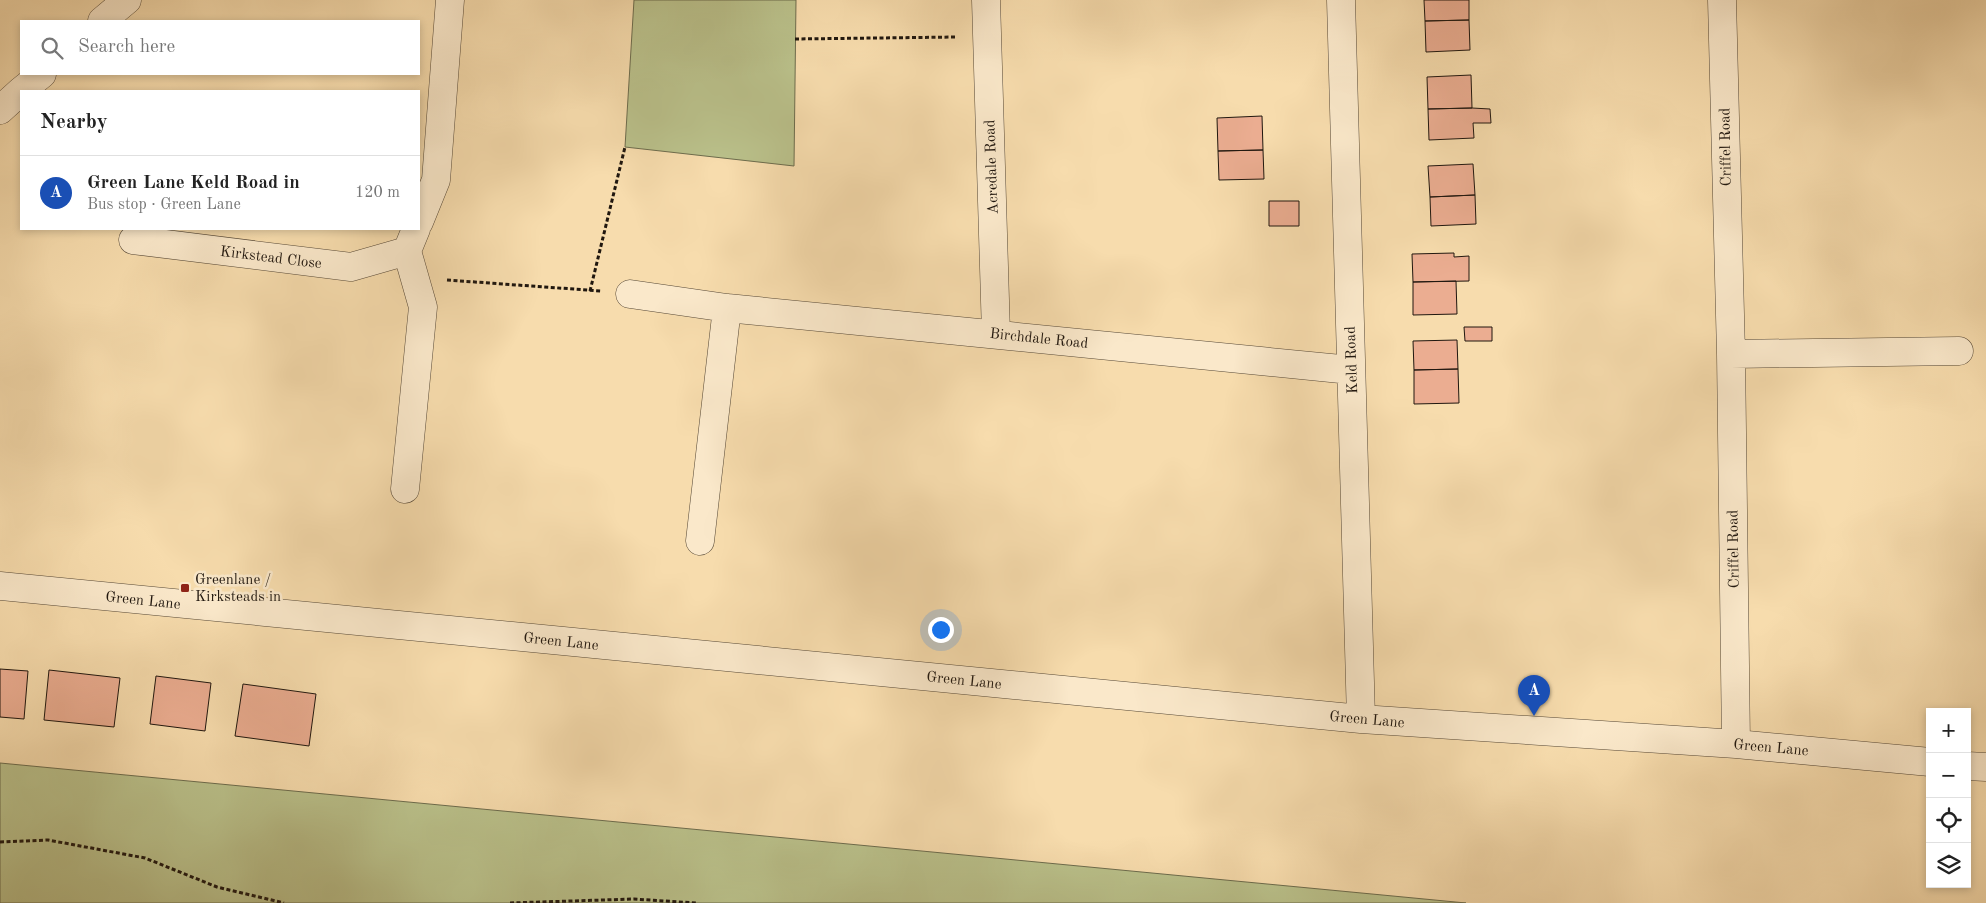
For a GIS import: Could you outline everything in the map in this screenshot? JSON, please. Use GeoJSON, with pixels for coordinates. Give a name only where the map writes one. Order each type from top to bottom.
{"type":"FeatureCollection","features":[{"type":"Feature","properties":{"kind":"street"},"geometry":{"type":"LineString","coordinates":[[103,20],[127,0]]}},
{"type":"Feature","properties":{"kind":"street"},"geometry":{"type":"LineString","coordinates":[[420,220],[436,180],[450,0]]}},
{"type":"Feature","properties":{"kind":"street","name":"Acredale Road"},"geometry":{"type":"LineString","coordinates":[[986,0],[996,334]]}},
{"type":"Feature","properties":{"kind":"street","name":"Keld Road"},"geometry":{"type":"LineString","coordinates":[[1341,0],[1361,719]]}},
{"type":"Feature","properties":{"kind":"street","name":"Criffel Road"},"geometry":{"type":"LineString","coordinates":[[1722,0],[1731,354],[1736,744]]}},
{"type":"Feature","properties":{"kind":"street"},"geometry":{"type":"LineString","coordinates":[[22,90],[41,75]]}},
{"type":"Feature","properties":{"kind":"street"},"geometry":{"type":"LineString","coordinates":[[0,110],[20,92]]}},
{"type":"Feature","properties":{"kind":"street","name":"Kirkstead Close"},"geometry":{"type":"LineString","coordinates":[[133,240],[351,267],[411,240],[414,278],[423,306],[405,489]]}},
{"type":"Feature","properties":{"kind":"street","name":"Birchdale Road"},"geometry":{"type":"LineString","coordinates":[[630,294],[727,308],[1351,370]]}},
{"type":"Feature","properties":{"kind":"street"},"geometry":{"type":"LineString","coordinates":[[700,541],[727,308]]}},
{"type":"Feature","properties":{"kind":"street"},"geometry":{"type":"LineString","coordinates":[[1731,354],[1959,351]]}},
{"type":"Feature","properties":{"kind":"street","name":"Green Lane"},"geometry":{"type":"LineString","coordinates":[[0,586],[1361,719],[1736,744],[1926,762]]}},
{"type":"Feature","properties":{"kind":"street"},"geometry":{"type":"LineString","coordinates":[[1971,766],[1986,767]]}},
{"type":"Feature","properties":{"kind":"path"},"geometry":{"type":"LineString","coordinates":[[795,39],[987,37]]}},
{"type":"Feature","properties":{"kind":"path"},"geometry":{"type":"LineString","coordinates":[[590,291],[625,147]]}},
{"type":"Feature","properties":{"kind":"path"},"geometry":{"type":"LineString","coordinates":[[414,278],[630,294]]}},
{"type":"Feature","properties":{"kind":"path"},"geometry":{"type":"LineString","coordinates":[[0,842],[48,840],[145,858],[217,887],[284,903]]}},
{"type":"Feature","properties":{"kind":"path"},"geometry":{"type":"LineString","coordinates":[[510,903],[634,898],[696,903]]}},
{"type":"Feature","properties":{"kind":"green space"},"geometry":{"type":"Polygon","coordinates":[[[634,0],[796,0],[794,166],[625,147],[634,0]]]}},
{"type":"Feature","properties":{"kind":"green space"},"geometry":{"type":"Polygon","coordinates":[[[0,763],[1466,903],[0,903],[0,763]]]}},
{"type":"Feature","properties":{"kind":"building"},"geometry":{"type":"Polygon","coordinates":[[[1424,0],[1469,0],[1469,20],[1425,21],[1424,0]]]}},
{"type":"Feature","properties":{"kind":"building"},"geometry":{"type":"Polygon","coordinates":[[[1469,20],[1470,50],[1426,52],[1425,21],[1469,20]]]}},
{"type":"Feature","properties":{"kind":"building"},"geometry":{"type":"Polygon","coordinates":[[[1471,75],[1472,108],[1428,109],[1427,77],[1471,75]]]}},
{"type":"Feature","properties":{"kind":"building"},"geometry":{"type":"Polygon","coordinates":[[[1428,109],[1490,109],[1491,123],[1473,123],[1474,138],[1429,140],[1428,109]]]}},
{"type":"Feature","properties":{"kind":"building"},"geometry":{"type":"Polygon","coordinates":[[[1262,116],[1263,150],[1218,151],[1217,118],[1262,116]]]}},
{"type":"Feature","properties":{"kind":"building"},"geometry":{"type":"Polygon","coordinates":[[[1263,150],[1264,179],[1219,180],[1218,151],[1263,150]]]}},
{"type":"Feature","properties":{"kind":"building"},"geometry":{"type":"Polygon","coordinates":[[[1473,164],[1475,195],[1430,197],[1428,166],[1473,164]]]}},
{"type":"Feature","properties":{"kind":"building"},"geometry":{"type":"Polygon","coordinates":[[[1475,195],[1476,224],[1431,226],[1430,197],[1475,195]]]}},
{"type":"Feature","properties":{"kind":"building"},"geometry":{"type":"Polygon","coordinates":[[[1269,201],[1299,201],[1299,226],[1269,226],[1269,201]]]}},
{"type":"Feature","properties":{"kind":"building"},"geometry":{"type":"Polygon","coordinates":[[[1454,253],[1454,257],[1469,256],[1469,281],[1413,282],[1412,254],[1454,253]]]}},
{"type":"Feature","properties":{"kind":"building"},"geometry":{"type":"Polygon","coordinates":[[[1456,281],[1457,314],[1413,315],[1413,282],[1456,281]]]}},
{"type":"Feature","properties":{"kind":"building"},"geometry":{"type":"Polygon","coordinates":[[[1464,327],[1492,327],[1492,341],[1465,341],[1464,327]]]}},
{"type":"Feature","properties":{"kind":"building"},"geometry":{"type":"Polygon","coordinates":[[[1457,340],[1458,369],[1414,370],[1413,341],[1457,340]]]}},
{"type":"Feature","properties":{"kind":"building"},"geometry":{"type":"Polygon","coordinates":[[[1458,369],[1459,403],[1414,404],[1414,370],[1458,369]]]}},
{"type":"Feature","properties":{"kind":"building"},"geometry":{"type":"Polygon","coordinates":[[[0,669],[28,671],[24,719],[0,717],[0,669]]]}},
{"type":"Feature","properties":{"kind":"building"},"geometry":{"type":"Polygon","coordinates":[[[49,670],[120,678],[114,727],[44,720],[49,670]]]}},
{"type":"Feature","properties":{"kind":"building"},"geometry":{"type":"Polygon","coordinates":[[[156,676],[211,683],[205,731],[150,724],[156,676]]]}},
{"type":"Feature","properties":{"kind":"building"},"geometry":{"type":"Polygon","coordinates":[[[243,684],[316,694],[309,746],[235,736],[243,684]]]}},
{"type":"Feature","properties":{"kind":"place","name":"Greenlane / Kirksteads in"},"geometry":{"type":"Point","coordinates":[185,588]}},
{"type":"Feature","properties":{"kind":"place","name":"Green Lane Keld Road in"},"geometry":{"type":"Point","coordinates":[1534,716]}}]}
